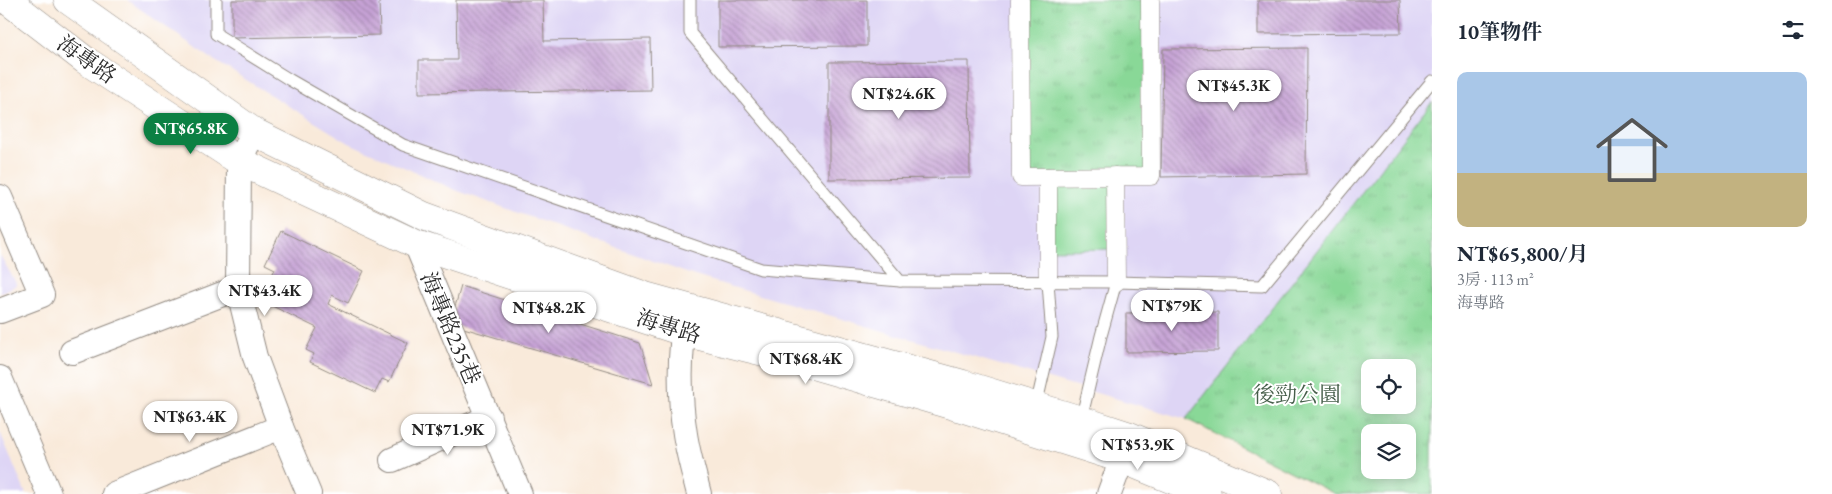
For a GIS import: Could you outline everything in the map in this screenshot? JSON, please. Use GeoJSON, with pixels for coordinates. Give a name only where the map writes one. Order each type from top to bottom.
{"type":"FeatureCollection","features":[{"type":"Feature","properties":{"kind":"street","name":"海專路"},"geometry":{"type":"LineString","coordinates":[[7,0],[85,60],[239,161],[420,230],[821,367],[961,408],[1125,447],[1268,494]]}},
{"type":"Feature","properties":{"kind":"street","name":"海專路"},"geometry":{"type":"LineString","coordinates":[[68,0],[254,132],[420,230]]}},
{"type":"Feature","properties":{"kind":"street"},"geometry":{"type":"LineString","coordinates":[[1020,0],[1021,177],[1151,176],[1150,0]]}},
{"type":"Feature","properties":{"kind":"street"},"geometry":{"type":"LineString","coordinates":[[254,132],[239,161],[238,288],[255,357],[281,428],[309,494]]}},
{"type":"Feature","properties":{"kind":"street"},"geometry":{"type":"LineString","coordinates":[[1115,176],[1116,282]]}},
{"type":"Feature","properties":{"kind":"street"},"geometry":{"type":"LineString","coordinates":[[1048,177],[1048,282]]}},
{"type":"Feature","properties":{"kind":"street"},"geometry":{"type":"LineString","coordinates":[[0,197],[42,295],[0,311]]}},
{"type":"Feature","properties":{"kind":"street","name":"海專路235巷"},"geometry":{"type":"LineString","coordinates":[[420,230],[489,417],[520,494]]}},
{"type":"Feature","properties":{"kind":"street"},"geometry":{"type":"LineString","coordinates":[[72,352],[238,288]]}},
{"type":"Feature","properties":{"kind":"street","name":"海專路"},"geometry":{"type":"LineString","coordinates":[[685,320],[945,379],[1081,420],[1208,494]]}},
{"type":"Feature","properties":{"kind":"street"},"geometry":{"type":"LineString","coordinates":[[685,320],[681,372],[685,433],[699,494]]}},
{"type":"Feature","properties":{"kind":"street"},"geometry":{"type":"LineString","coordinates":[[0,378],[49,494]]}},
{"type":"Feature","properties":{"kind":"street"},"geometry":{"type":"LineString","coordinates":[[392,460],[489,417]]}},
{"type":"Feature","properties":{"kind":"street"},"geometry":{"type":"LineString","coordinates":[[114,494],[281,428]]}},
{"type":"Feature","properties":{"kind":"street"},"geometry":{"type":"LineString","coordinates":[[1109,494],[1125,447]]}},
{"type":"Feature","properties":{"kind":"lane"},"geometry":{"type":"LineString","coordinates":[[216,0],[216,34],[290,80],[403,145],[761,269],[900,281],[1116,282],[1262,286],[1432,81]]}},
{"type":"Feature","properties":{"kind":"lane"},"geometry":{"type":"LineString","coordinates":[[690,0],[690,33],[900,281]]}},
{"type":"Feature","properties":{"kind":"lane"},"geometry":{"type":"LineString","coordinates":[[1036,407],[1052,337],[1048,282]]}},
{"type":"Feature","properties":{"kind":"lane"},"geometry":{"type":"LineString","coordinates":[[1081,420],[1100,336],[1116,282]]}},
{"type":"Feature","properties":{"kind":"shaded area"},"geometry":{"type":"Polygon","coordinates":[[[127,0],[1432,0],[1432,102],[1186,419],[695,276],[458,191],[349,143],[212,59],[127,0]]]}},
{"type":"Feature","properties":{"kind":"shaded area"},"geometry":{"type":"Polygon","coordinates":[[[0,255],[17,285],[0,293],[0,255]]]}},
{"type":"Feature","properties":{"kind":"shaded area"},"geometry":{"type":"Polygon","coordinates":[[[0,432],[26,494],[0,494],[0,432]]]}},
{"type":"Feature","properties":{"kind":"green space"},"geometry":{"type":"Polygon","coordinates":[[[1020,0],[1150,0],[1151,176],[1021,177],[1020,0]]]}},
{"type":"Feature","properties":{"kind":"green space","name":"後勁公園"},"geometry":{"type":"Polygon","coordinates":[[[1432,102],[1432,494],[1335,494],[1186,419],[1432,102]]]}},
{"type":"Feature","properties":{"kind":"green space"},"geometry":{"type":"Polygon","coordinates":[[[1115,176],[1116,249],[1049,250],[1048,177],[1115,176]]]}},
{"type":"Feature","properties":{"kind":"building"},"geometry":{"type":"Polygon","coordinates":[[[232,0],[379,0],[380,35],[232,38],[232,0]]]}},
{"type":"Feature","properties":{"kind":"building"},"geometry":{"type":"Polygon","coordinates":[[[456,0],[543,0],[544,41],[650,39],[651,90],[419,93],[419,60],[457,60],[456,0]]]}},
{"type":"Feature","properties":{"kind":"building"},"geometry":{"type":"Polygon","coordinates":[[[718,0],[867,0],[867,46],[718,47],[718,0]]]}},
{"type":"Feature","properties":{"kind":"building"},"geometry":{"type":"Polygon","coordinates":[[[1258,0],[1400,0],[1401,33],[1258,34],[1258,0]]]}},
{"type":"Feature","properties":{"kind":"building"},"geometry":{"type":"Polygon","coordinates":[[[1307,48],[1306,174],[1161,177],[1163,49],[1307,48]]]}},
{"type":"Feature","properties":{"kind":"building"},"geometry":{"type":"Polygon","coordinates":[[[969,61],[970,178],[829,179],[829,62],[969,61]]]}},
{"type":"Feature","properties":{"kind":"building"},"geometry":{"type":"Polygon","coordinates":[[[281,231],[364,271],[348,303],[332,295],[328,304],[408,343],[389,382],[382,379],[375,393],[310,362],[314,354],[306,350],[317,328],[260,300],[275,269],[265,264],[281,231]]]}},
{"type":"Feature","properties":{"kind":"building"},"geometry":{"type":"Polygon","coordinates":[[[461,286],[640,343],[653,384],[450,324],[461,286]]]}},
{"type":"Feature","properties":{"kind":"building"},"geometry":{"type":"Polygon","coordinates":[[[1218,312],[1218,351],[1126,352],[1126,313],[1218,312]]]}}]}
